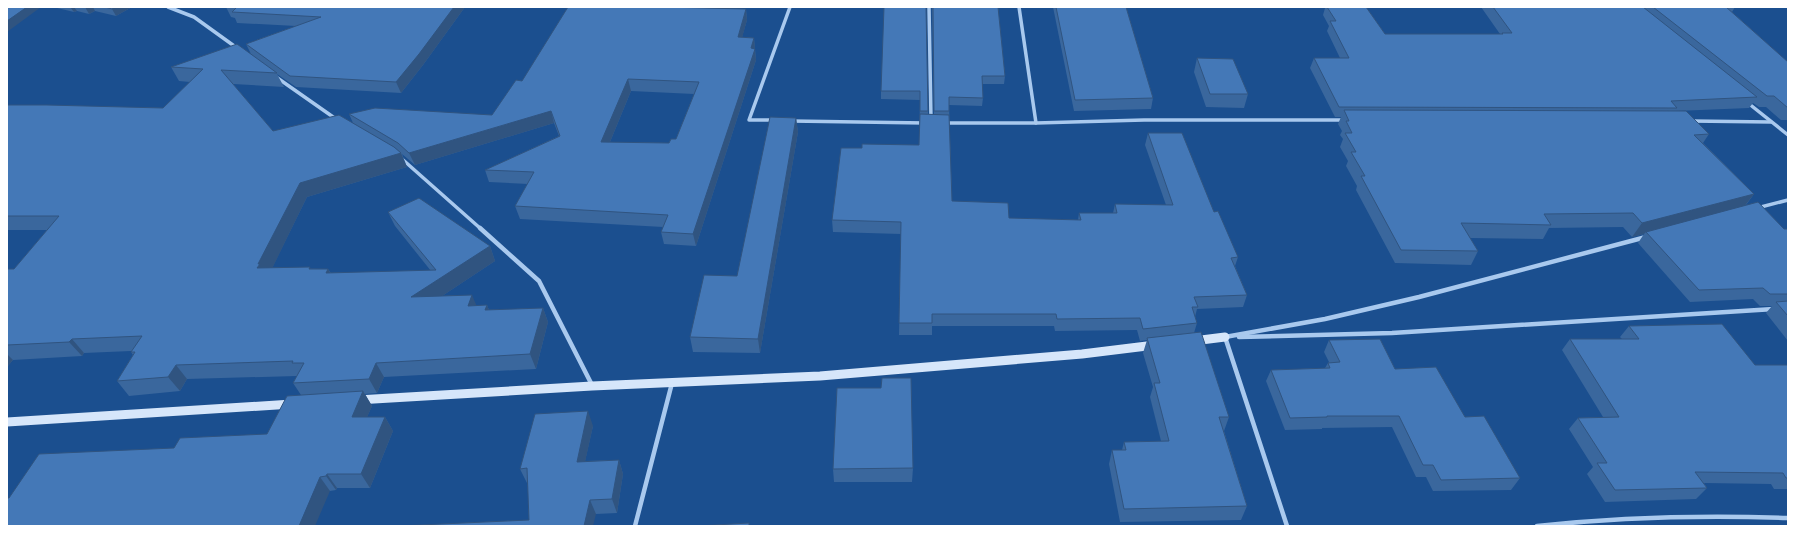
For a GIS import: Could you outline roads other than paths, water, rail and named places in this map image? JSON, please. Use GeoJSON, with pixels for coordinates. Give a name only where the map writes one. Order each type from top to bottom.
{"type":"FeatureCollection","features":[{"type":"Feature","properties":{"kind":"street"},"geometry":{"type":"LineString","coordinates":[[168,7],[194,17],[238,49]]}},
{"type":"Feature","properties":{"kind":"street"},"geometry":{"type":"LineString","coordinates":[[779,120],[749,120],[790,7]]}},
{"type":"Feature","properties":{"kind":"street"},"geometry":{"type":"LineString","coordinates":[[786,120],[931,123],[930,7]]}},
{"type":"Feature","properties":{"kind":"street"},"geometry":{"type":"LineString","coordinates":[[1019,7],[1036,123]]}},
{"type":"Feature","properties":{"kind":"street"},"geometry":{"type":"LineString","coordinates":[[274,76],[342,122]]}},
{"type":"Feature","properties":{"kind":"street"},"geometry":{"type":"LineString","coordinates":[[1746,102],[1788,135]]}},
{"type":"Feature","properties":{"kind":"street"},"geometry":{"type":"LineString","coordinates":[[938,124],[1144,120],[1351,120]]}},
{"type":"Feature","properties":{"kind":"street"},"geometry":{"type":"LineString","coordinates":[[1684,122],[1771,122]]}},
{"type":"Feature","properties":{"kind":"street"},"geometry":{"type":"LineString","coordinates":[[395,154],[402,158],[539,281],[592,386]]}},
{"type":"Feature","properties":{"kind":"street"},"geometry":{"type":"LineString","coordinates":[[1752,209],[1788,200]]}},
{"type":"Feature","properties":{"kind":"street"},"geometry":{"type":"LineString","coordinates":[[1185,342],[1225,337],[1325,319],[1419,298],[1654,235]]}},
{"type":"Feature","properties":{"kind":"street"},"geometry":{"type":"LineString","coordinates":[[1225,337],[1392,333],[1780,309]]}},
{"type":"Feature","properties":{"kind":"street"},"geometry":{"type":"LineString","coordinates":[[1225,337],[1287,526]]}},
{"type":"Feature","properties":{"kind":"street"},"geometry":{"type":"LineString","coordinates":[[347,401],[592,386],[820,376],[1082,354],[1161,344]]}},
{"type":"Feature","properties":{"kind":"street"},"geometry":{"type":"LineString","coordinates":[[635,526],[672,383]]}},
{"type":"Feature","properties":{"kind":"street"},"geometry":{"type":"LineString","coordinates":[[7,422],[300,404]]}},
{"type":"Feature","properties":{"kind":"street"},"geometry":{"type":"LineString","coordinates":[[1537,526],[1576,521],[1646,516],[1724,515],[1788,518]]}}]}
